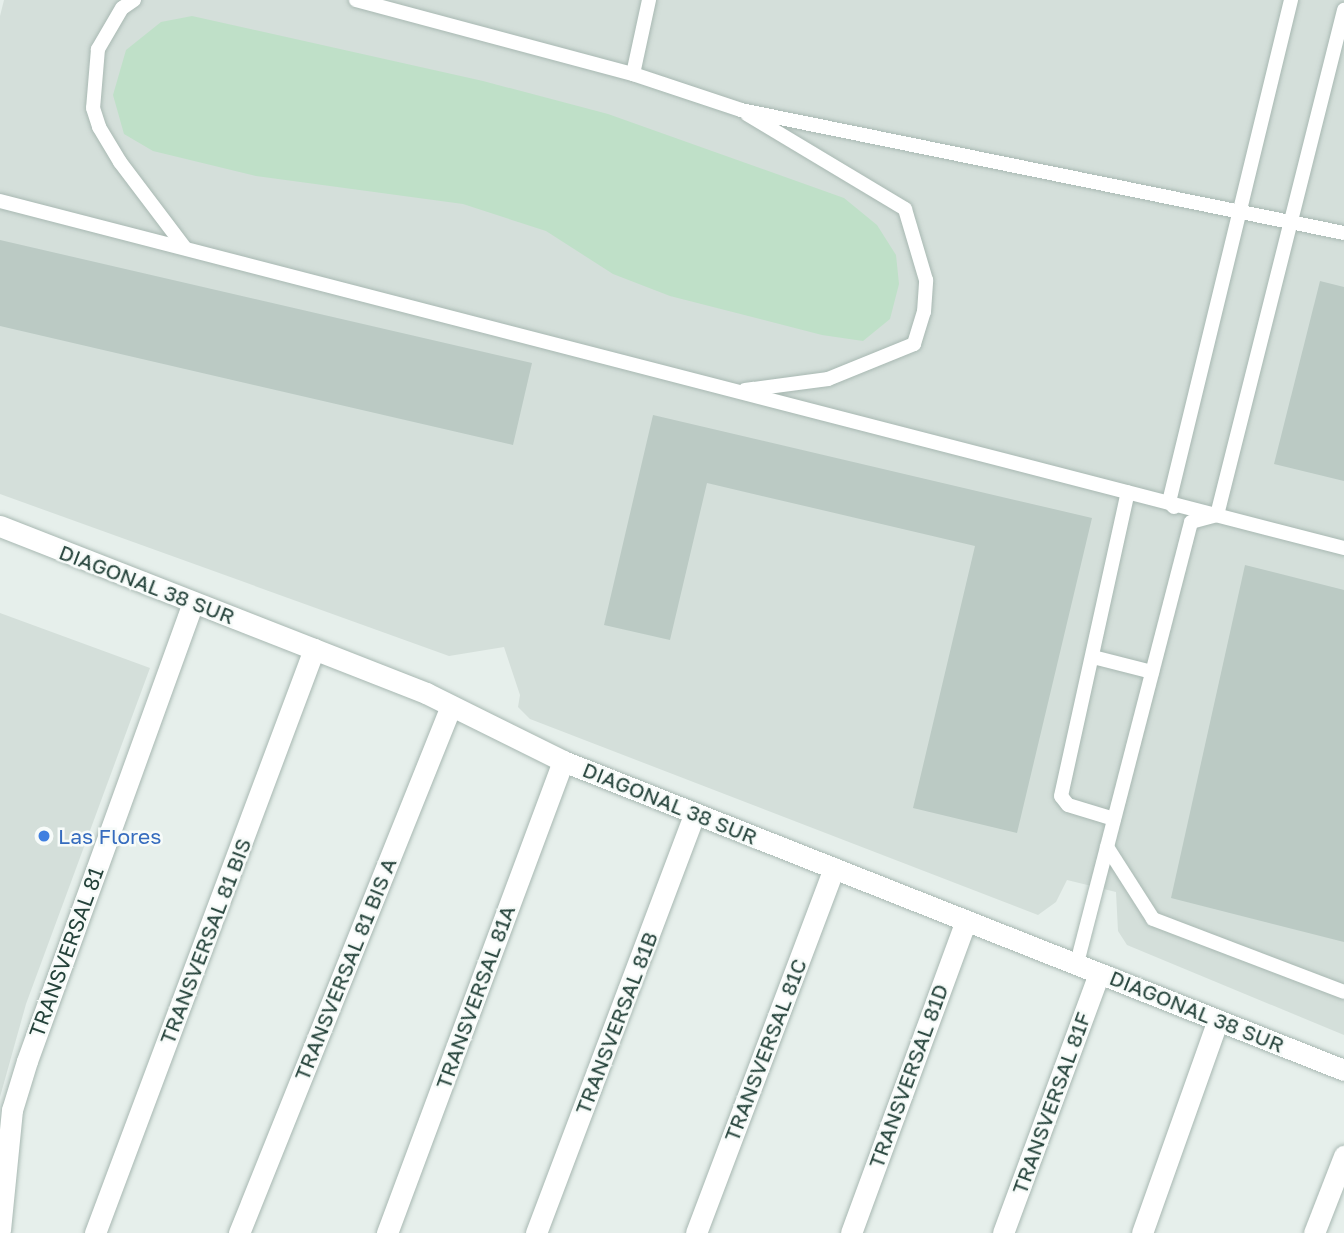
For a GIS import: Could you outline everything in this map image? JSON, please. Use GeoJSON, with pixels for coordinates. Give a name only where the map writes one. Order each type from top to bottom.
{"type":"FeatureCollection","features":[{"type":"Feature","properties":{"kind":"street","name":"DIAGONAL 38 SUR"},"geometry":{"type":"LineString","coordinates":[[0,526],[314,649],[451,706],[563,761],[1344,1070]]}},
{"type":"Feature","properties":{"kind":"street","name":"TRANSVERSAL 81"},"geometry":{"type":"LineString","coordinates":[[0,1230],[12,1110],[27,1061],[193,602]]}},
{"type":"Feature","properties":{"kind":"street","name":"TRANSVERSAL 81 BIS"},"geometry":{"type":"LineString","coordinates":[[95,1233],[314,649]]}},
{"type":"Feature","properties":{"kind":"street","name":"TRANSVERSAL 81 BIS A"},"geometry":{"type":"LineString","coordinates":[[239,1233],[451,706]]}},
{"type":"Feature","properties":{"kind":"street","name":"TRANSVERSAL 81A"},"geometry":{"type":"LineString","coordinates":[[387,1233],[563,761]]}},
{"type":"Feature","properties":{"kind":"street","name":"TRANSVERSAL 81B"},"geometry":{"type":"LineString","coordinates":[[536,1233],[695,813]]}},
{"type":"Feature","properties":{"kind":"street","name":"TRANSVERSAL 81C"},"geometry":{"type":"LineString","coordinates":[[696,1233],[834,867]]}},
{"type":"Feature","properties":{"kind":"street","name":"TRANSVERSAL 81D"},"geometry":{"type":"LineString","coordinates":[[851,1233],[966,920]]}},
{"type":"Feature","properties":{"kind":"street","name":"TRANSVERSAL 81F"},"geometry":{"type":"LineString","coordinates":[[1003,1233],[1099,973]]}},
{"type":"Feature","properties":{"kind":"street"},"geometry":{"type":"LineString","coordinates":[[1142,1233],[1218,1020]]}},
{"type":"Feature","properties":{"kind":"street"},"geometry":{"type":"LineString","coordinates":[[1314,1233],[1344,1156]]}},
{"type":"Feature","properties":{"kind":"lane"},"geometry":{"type":"LineString","coordinates":[[134,0],[122,8],[98,48],[93,108],[99,127],[120,162],[185,248]]}},
{"type":"Feature","properties":{"kind":"lane"},"geometry":{"type":"LineString","coordinates":[[356,0],[380,3],[633,74],[741,110],[1291,219],[1344,233]]}},
{"type":"Feature","properties":{"kind":"lane"},"geometry":{"type":"LineString","coordinates":[[633,74],[649,0]]}},
{"type":"Feature","properties":{"kind":"lane"},"geometry":{"type":"LineString","coordinates":[[1169,502],[1291,0]]}},
{"type":"Feature","properties":{"kind":"lane"},"geometry":{"type":"LineString","coordinates":[[1217,515],[1344,10]]}},
{"type":"Feature","properties":{"kind":"lane"},"geometry":{"type":"LineString","coordinates":[[736,391],[828,379],[914,344],[924,313],[926,280],[905,209],[741,110]]}},
{"type":"Feature","properties":{"kind":"lane"},"geometry":{"type":"LineString","coordinates":[[0,201],[1344,548]]}},
{"type":"Feature","properties":{"kind":"lane"},"geometry":{"type":"LineString","coordinates":[[1114,819],[1068,805],[1061,796],[1128,492]]}},
{"type":"Feature","properties":{"kind":"lane"},"geometry":{"type":"LineString","coordinates":[[1169,502],[1191,522]]}},
{"type":"Feature","properties":{"kind":"lane"},"geometry":{"type":"LineString","coordinates":[[1191,522],[1217,515]]}},
{"type":"Feature","properties":{"kind":"lane"},"geometry":{"type":"LineString","coordinates":[[1077,963],[1191,522]]}},
{"type":"Feature","properties":{"kind":"lane"},"geometry":{"type":"LineString","coordinates":[[1093,657],[1152,672]]}},
{"type":"Feature","properties":{"kind":"lane"},"geometry":{"type":"LineString","coordinates":[[1107,847],[1153,919],[1344,992]]}},
{"type":"Feature","properties":{"kind":"shaded area"},"geometry":{"type":"Polygon","coordinates":[[[4,0],[1344,0],[1344,1035],[1127,945],[1118,931],[1116,892],[1067,880],[1056,902],[1038,915],[530,719],[518,707],[520,695],[504,647],[449,656],[0,494],[0,16],[4,0]]]}},
{"type":"Feature","properties":{"kind":"shaded area","name":"Las Flores"},"geometry":{"type":"Polygon","coordinates":[[[0,613],[150,668],[26,1004],[0,1097],[0,613]]]}},
{"type":"Feature","properties":{"kind":"green space"},"geometry":{"type":"Polygon","coordinates":[[[192,16],[483,81],[608,114],[844,198],[877,225],[896,255],[899,284],[890,319],[863,341],[822,335],[670,296],[613,274],[546,231],[463,204],[256,176],[153,151],[124,134],[113,95],[126,50],[161,22],[192,16]]]}},
{"type":"Feature","properties":{"kind":"building"},"geometry":{"type":"Polygon","coordinates":[[[0,240],[532,363],[513,445],[0,326],[0,240]]]}},
{"type":"Feature","properties":{"kind":"building"},"geometry":{"type":"Polygon","coordinates":[[[1320,281],[1344,287],[1344,481],[1274,464],[1320,281]]]}},
{"type":"Feature","properties":{"kind":"building"},"geometry":{"type":"Polygon","coordinates":[[[653,415],[1092,518],[1017,833],[913,808],[975,546],[707,483],[670,640],[604,625],[653,415]]]}},
{"type":"Feature","properties":{"kind":"building"},"geometry":{"type":"Polygon","coordinates":[[[1245,565],[1344,590],[1344,942],[1171,898],[1245,565]]]}},
{"type":"Feature","properties":{"kind":"place","name":"Las Flores"},"geometry":{"type":"Point","coordinates":[44,836]}}]}
